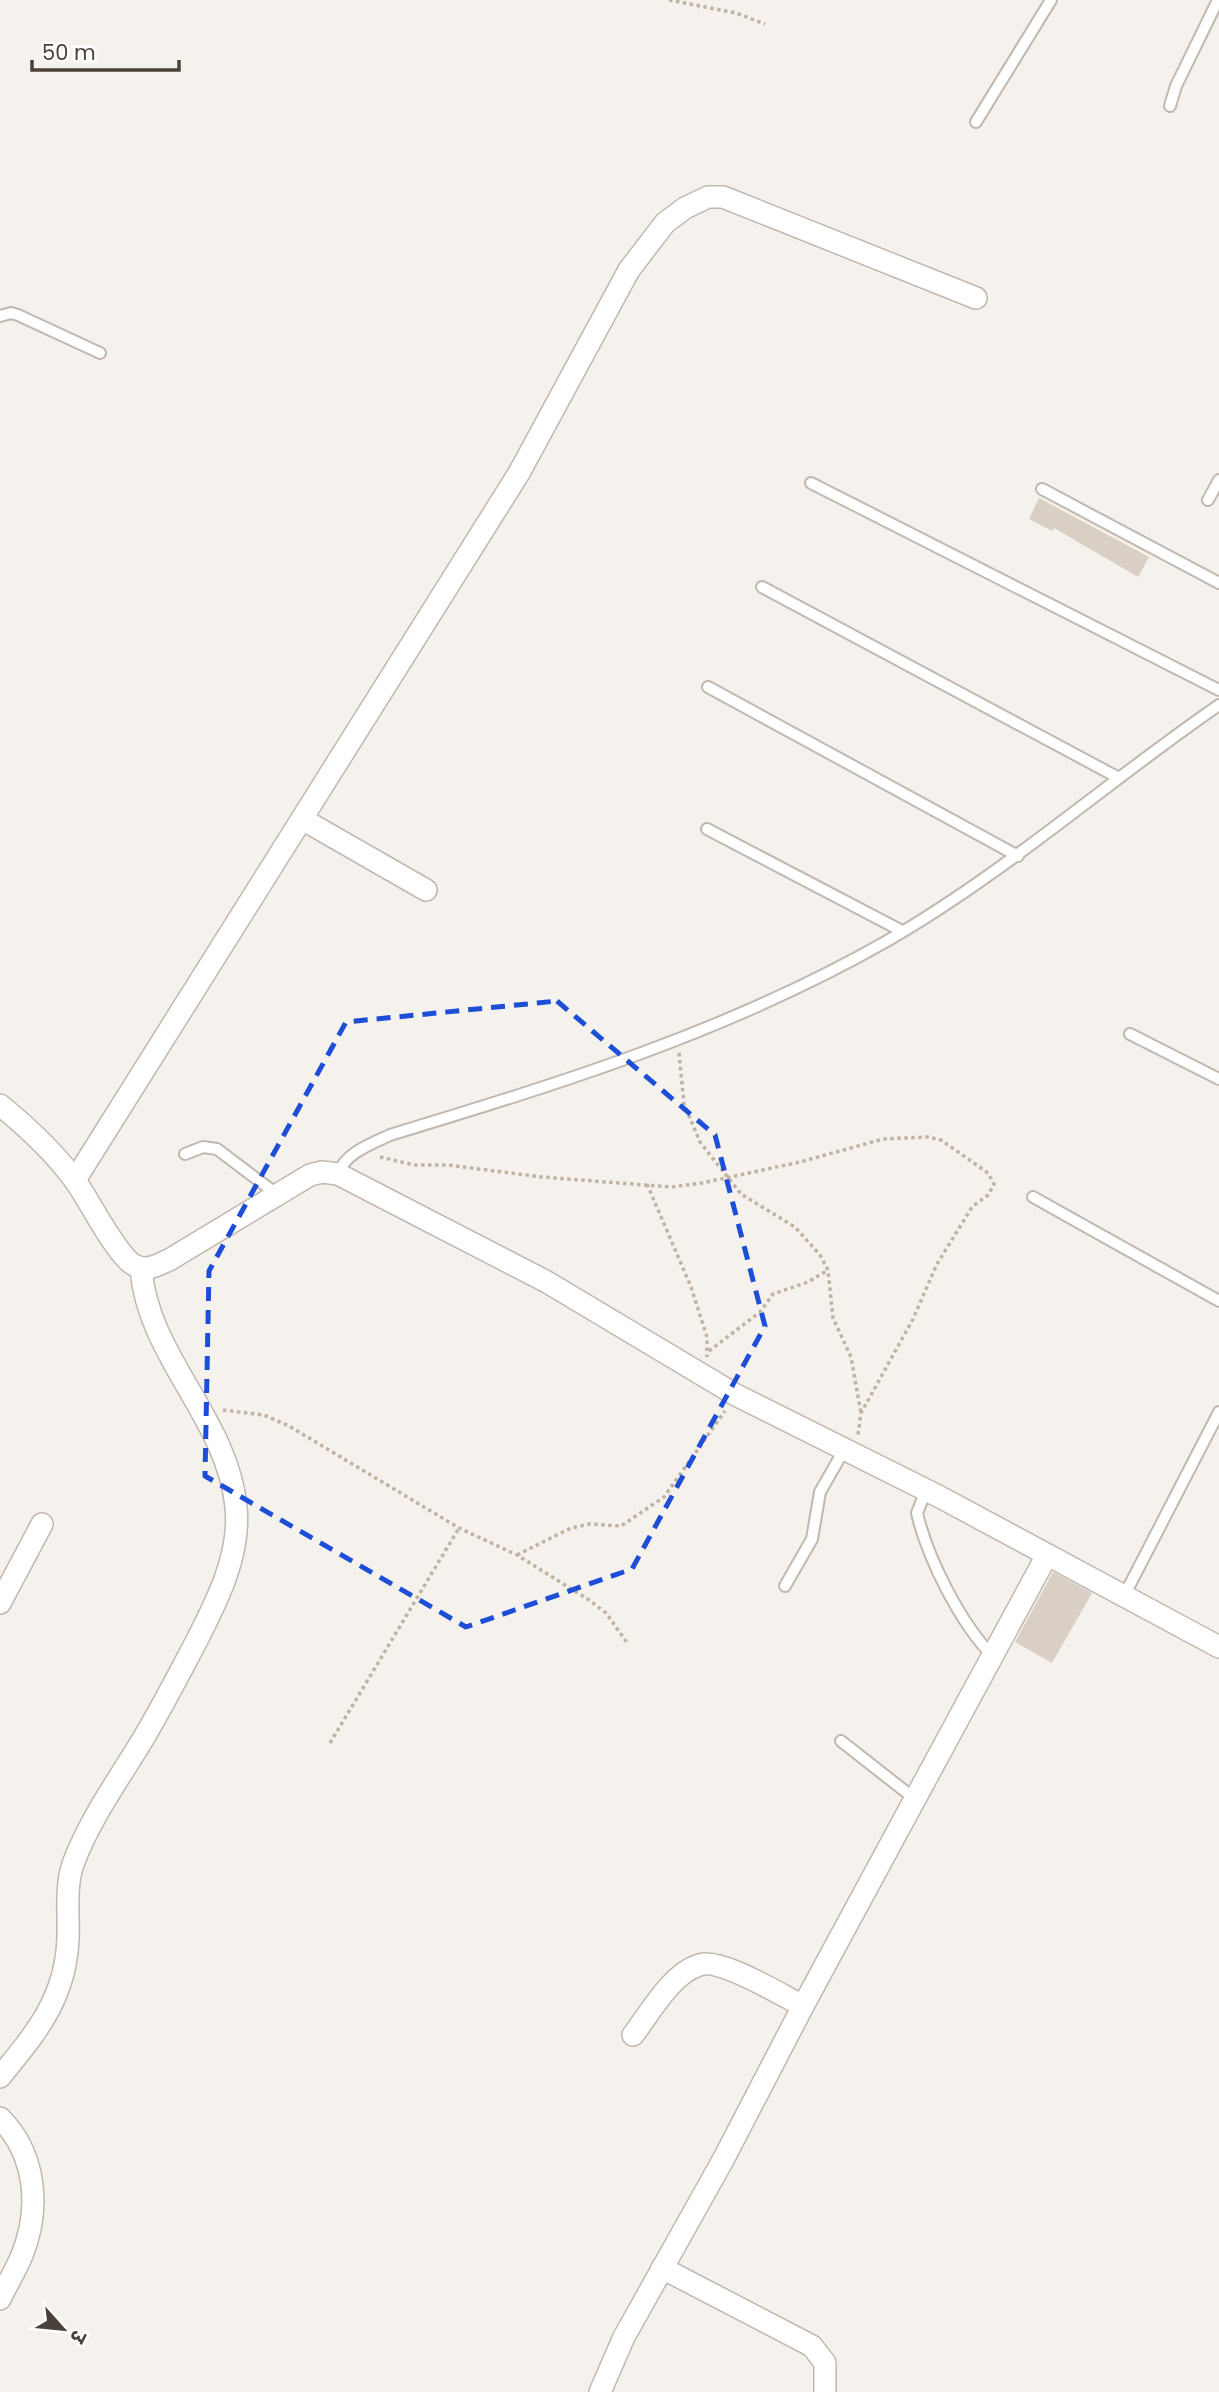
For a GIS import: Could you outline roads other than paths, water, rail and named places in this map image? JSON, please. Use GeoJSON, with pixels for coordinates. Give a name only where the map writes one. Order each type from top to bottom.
{"type":"FeatureCollection","features":[{"type":"Feature","properties":{"kind":"street"},"geometry":{"type":"LineString","coordinates":[[75,1180],[519,472],[629,270],[665,223],[685,208],[708,197],[723,197],[976,298]]}},
{"type":"Feature","properties":{"kind":"street"},"geometry":{"type":"LineString","coordinates":[[302,819],[426,890]]}},
{"type":"Feature","properties":{"kind":"street"},"geometry":{"type":"LineString","coordinates":[[0,1105],[47,1148],[75,1180],[125,1257],[141,1268],[149,1269],[169,1260],[310,1175],[322,1172],[338,1174],[547,1282],[703,1372],[736,1395],[926,1490],[1219,1647]]}},
{"type":"Feature","properties":{"kind":"street"},"geometry":{"type":"LineString","coordinates":[[0,2077],[42,2026],[55,1999],[67,1954],[68,1887],[74,1863],[95,1819],[182,1668],[229,1569],[237,1510],[234,1492],[200,1408],[155,1328],[142,1290],[141,1268]]}},
{"type":"Feature","properties":{"kind":"street"},"geometry":{"type":"LineString","coordinates":[[0,1603],[7,1572],[41,1524]]}},
{"type":"Feature","properties":{"kind":"street"},"geometry":{"type":"LineString","coordinates":[[600,2392],[624,2337],[723,2160],[803,2006],[1047,1555]]}},
{"type":"Feature","properties":{"kind":"street"},"geometry":{"type":"LineString","coordinates":[[633,2035],[676,1981],[692,1968],[708,1963],[720,1966],[803,2006]]}},
{"type":"Feature","properties":{"kind":"street"},"geometry":{"type":"LineString","coordinates":[[0,2118],[22,2144],[30,2165],[33,2199],[30,2228],[22,2255],[0,2299]]}},
{"type":"Feature","properties":{"kind":"street"},"geometry":{"type":"LineString","coordinates":[[662,2268],[812,2346],[825,2363],[825,2392]]}},
{"type":"Feature","properties":{"kind":"lane"},"geometry":{"type":"LineString","coordinates":[[976,121],[1051,0]]}},
{"type":"Feature","properties":{"kind":"lane"},"geometry":{"type":"LineString","coordinates":[[1170,106],[1175,86],[1218,0]]}},
{"type":"Feature","properties":{"kind":"lane"},"geometry":{"type":"LineString","coordinates":[[0,316],[11,313],[18,315],[100,353]]}},
{"type":"Feature","properties":{"kind":"lane"},"geometry":{"type":"LineString","coordinates":[[1208,500],[1219,480]]}},
{"type":"Feature","properties":{"kind":"lane"},"geometry":{"type":"LineString","coordinates":[[811,483],[1219,690]]}},
{"type":"Feature","properties":{"kind":"lane"},"geometry":{"type":"LineString","coordinates":[[1042,489],[1219,583]]}},
{"type":"Feature","properties":{"kind":"lane"},"geometry":{"type":"LineString","coordinates":[[762,587],[1119,778]]}},
{"type":"Feature","properties":{"kind":"lane"},"geometry":{"type":"LineString","coordinates":[[708,687],[1018,856]]}},
{"type":"Feature","properties":{"kind":"lane"},"geometry":{"type":"LineString","coordinates":[[338,1174],[342,1164],[354,1154],[390,1135],[614,1066],[820,977],[902,931],[1018,856],[1219,705]]}},
{"type":"Feature","properties":{"kind":"lane"},"geometry":{"type":"LineString","coordinates":[[707,829],[902,931]]}},
{"type":"Feature","properties":{"kind":"lane"},"geometry":{"type":"LineString","coordinates":[[1130,1034],[1219,1079]]}},
{"type":"Feature","properties":{"kind":"lane"},"geometry":{"type":"LineString","coordinates":[[185,1154],[203,1147],[217,1149],[278,1195]]}},
{"type":"Feature","properties":{"kind":"lane"},"geometry":{"type":"LineString","coordinates":[[1033,1196],[1219,1301]]}},
{"type":"Feature","properties":{"kind":"lane"},"geometry":{"type":"LineString","coordinates":[[1124,1596],[1219,1412]]}},
{"type":"Feature","properties":{"kind":"lane"},"geometry":{"type":"LineString","coordinates":[[785,1586],[810,1545],[820,1492],[851,1454]]}},
{"type":"Feature","properties":{"kind":"lane"},"geometry":{"type":"LineString","coordinates":[[926,1490],[917,1513],[938,1567],[964,1622],[993,1656]]}},
{"type":"Feature","properties":{"kind":"lane"},"geometry":{"type":"LineString","coordinates":[[841,1741],[915,1799]]}}]}
